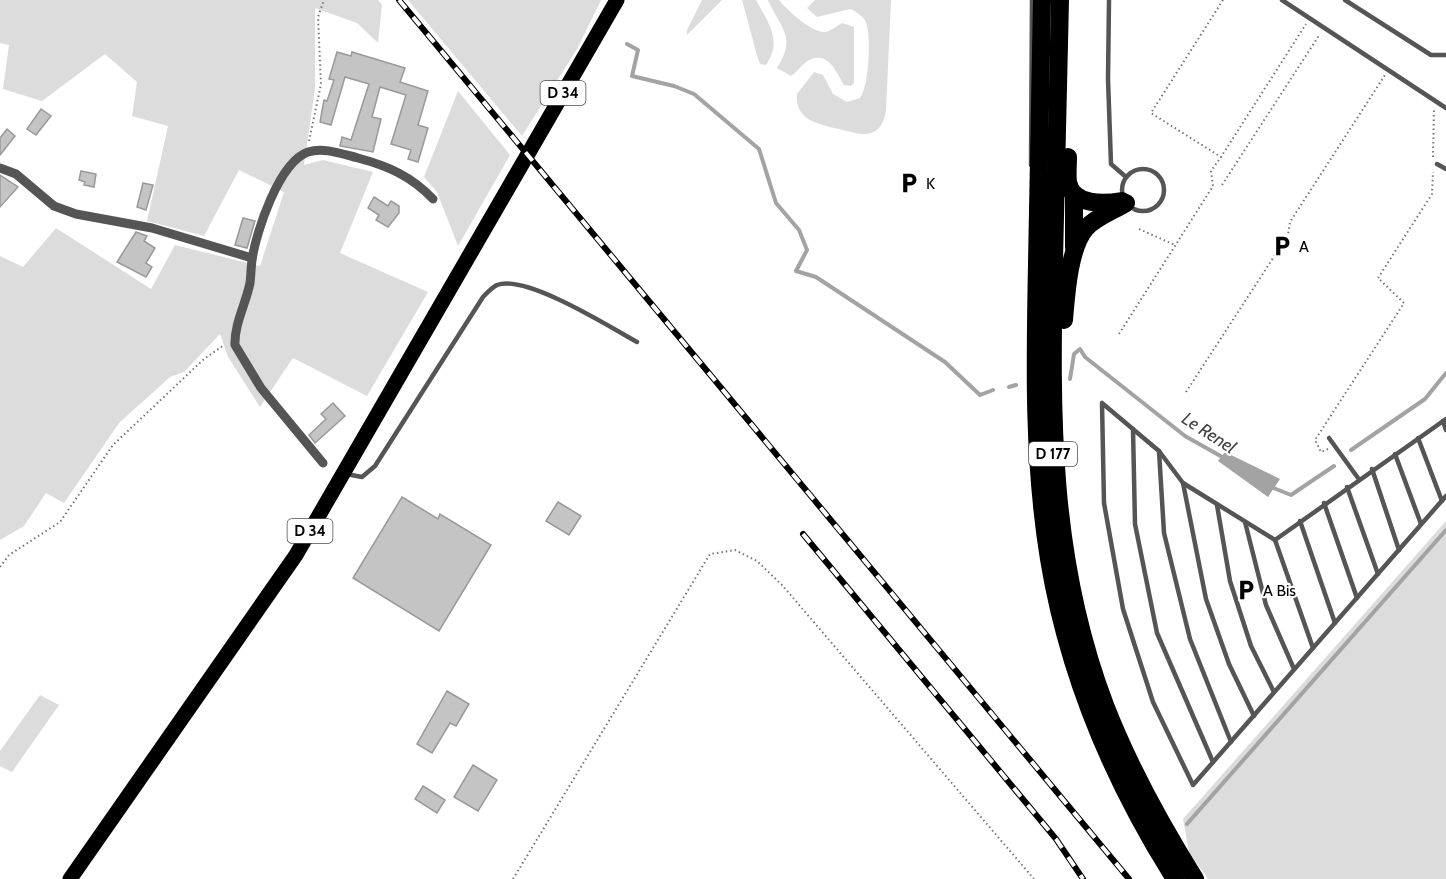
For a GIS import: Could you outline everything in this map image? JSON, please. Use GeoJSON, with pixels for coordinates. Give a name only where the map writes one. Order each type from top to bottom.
{"type":"FeatureCollection","features":[{"type":"Feature","properties":{"kind":"highway","name":"D 177"},"geometry":{"type":"LineString","coordinates":[[1042,0],[1036,279],[1037,471],[1049,561],[1058,605],[1086,703],[1127,798],[1175,879]]}},
{"type":"Feature","properties":{"kind":"highway","name":"D 177"},"geometry":{"type":"LineString","coordinates":[[1060,0],[1052,406],[1057,496],[1076,606],[1105,703],[1142,788],[1196,879]]}},
{"type":"Feature","properties":{"kind":"highway"},"geometry":{"type":"LineString","coordinates":[[1057,496],[1065,304],[1074,255],[1074,195],[1068,183],[1066,0]]}},
{"type":"Feature","properties":{"kind":"highway"},"geometry":{"type":"LineString","coordinates":[[1074,195],[1091,202],[1106,204],[1125,202]]}},
{"type":"Feature","properties":{"kind":"highway"},"geometry":{"type":"LineString","coordinates":[[1074,255],[1086,228],[1125,202]]}},
{"type":"Feature","properties":{"kind":"main road","name":"D 34"},"geometry":{"type":"LineString","coordinates":[[70,879],[296,555],[618,0]]}},
{"type":"Feature","properties":{"kind":"street"},"geometry":{"type":"LineString","coordinates":[[323,463],[236,351],[234,339],[250,280],[252,258],[268,195],[287,170],[306,153],[332,152],[387,166],[412,179],[433,199]]}},
{"type":"Feature","properties":{"kind":"street"},"geometry":{"type":"LineString","coordinates":[[0,168],[16,174],[54,206],[76,214],[152,228],[252,258]]}},
{"type":"Feature","properties":{"kind":"lane"},"geometry":{"type":"LineString","coordinates":[[1031,174],[1032,0]]}},
{"type":"Feature","properties":{"kind":"lane"},"geometry":{"type":"LineString","coordinates":[[1109,0],[1108,79],[1111,164],[1126,177]]}},
{"type":"Feature","properties":{"kind":"lane"},"geometry":{"type":"LineString","coordinates":[[1282,0],[1446,108]]}},
{"type":"Feature","properties":{"kind":"lane"},"geometry":{"type":"LineString","coordinates":[[1346,0],[1431,55],[1446,55]]}},
{"type":"Feature","properties":{"kind":"lane"},"geometry":{"type":"LineString","coordinates":[[1437,164],[1446,169]]}},
{"type":"Feature","properties":{"kind":"lane"},"geometry":{"type":"LineString","coordinates":[[1137,170],[1150,170],[1160,177],[1165,188],[1159,205],[1148,211],[1136,211],[1125,202],[1122,188],[1126,177],[1137,170]]}},
{"type":"Feature","properties":{"kind":"lane"},"geometry":{"type":"LineString","coordinates":[[1032,186],[1036,279]]}},
{"type":"Feature","properties":{"kind":"lane"},"geometry":{"type":"LineString","coordinates":[[344,474],[362,477],[375,466],[483,297],[498,285],[513,284],[555,298],[576,307],[637,342]]}},
{"type":"Feature","properties":{"kind":"lane"},"geometry":{"type":"LineString","coordinates":[[1313,648],[1275,540],[1183,483],[1159,451],[1102,403],[1104,503],[1123,609],[1153,702],[1193,786],[1444,498],[1418,438]]}},
{"type":"Feature","properties":{"kind":"lane"},"geometry":{"type":"LineString","coordinates":[[1275,540],[1358,478],[1444,420],[1446,430]]}},
{"type":"Feature","properties":{"kind":"lane"},"geometry":{"type":"LineString","coordinates":[[1133,429],[1135,524],[1157,633],[1213,762]]}},
{"type":"Feature","properties":{"kind":"lane"},"geometry":{"type":"LineString","coordinates":[[1329,438],[1358,478]]}},
{"type":"Feature","properties":{"kind":"lane"},"geometry":{"type":"LineString","coordinates":[[1159,451],[1164,532],[1190,639],[1231,742]]}},
{"type":"Feature","properties":{"kind":"lane"},"geometry":{"type":"LineString","coordinates":[[1395,453],[1421,524]]}},
{"type":"Feature","properties":{"kind":"lane"},"geometry":{"type":"LineString","coordinates":[[1372,469],[1399,550]]}},
{"type":"Feature","properties":{"kind":"lane"},"geometry":{"type":"LineString","coordinates":[[1183,483],[1206,599],[1229,664],[1254,716]]}},
{"type":"Feature","properties":{"kind":"lane"},"geometry":{"type":"LineString","coordinates":[[1347,487],[1378,574]]}},
{"type":"Feature","properties":{"kind":"lane"},"geometry":{"type":"LineString","coordinates":[[1324,503],[1357,598]]}},
{"type":"Feature","properties":{"kind":"lane"},"geometry":{"type":"LineString","coordinates":[[1217,505],[1230,581],[1251,646],[1274,692]]}},
{"type":"Feature","properties":{"kind":"lane"},"geometry":{"type":"LineString","coordinates":[[1300,521],[1335,623]]}},
{"type":"Feature","properties":{"kind":"lane"},"geometry":{"type":"LineString","coordinates":[[1245,522],[1266,605],[1294,669]]}},
{"type":"Feature","properties":{"kind":"path"},"geometry":{"type":"LineString","coordinates":[[306,153],[321,84],[318,17],[324,0]]}},
{"type":"Feature","properties":{"kind":"path"},"geometry":{"type":"LineString","coordinates":[[1221,157],[1151,112],[1223,0]]}},
{"type":"Feature","properties":{"kind":"path"},"geometry":{"type":"LineString","coordinates":[[1119,334],[1213,186],[1211,171],[1310,18]]}},
{"type":"Feature","properties":{"kind":"path"},"geometry":{"type":"LineString","coordinates":[[1222,185],[1324,27]]}},
{"type":"Feature","properties":{"kind":"path"},"geometry":{"type":"LineString","coordinates":[[1186,392],[1288,235],[1290,222],[1388,70]]}},
{"type":"Feature","properties":{"kind":"path"},"geometry":{"type":"LineString","coordinates":[[1334,447],[1321,452],[1315,440],[1404,303],[1378,278],[1431,194],[1434,100]]}},
{"type":"Feature","properties":{"kind":"path"},"geometry":{"type":"LineString","coordinates":[[1139,229],[1175,246]]}},
{"type":"Feature","properties":{"kind":"path"},"geometry":{"type":"LineString","coordinates":[[0,567],[9,555],[60,522],[113,444],[204,359],[234,339]]}},
{"type":"Feature","properties":{"kind":"path"},"geometry":{"type":"LineString","coordinates":[[513,879],[710,554],[735,550],[757,561],[782,585],[1034,879]]}},
{"type":"Feature","properties":{"kind":"shaded area"},"geometry":{"type":"Polygon","coordinates":[[[0,0],[378,0],[382,5],[378,43],[357,23],[315,8],[315,88],[304,165],[323,160],[373,172],[340,253],[428,292],[367,396],[293,358],[260,407],[228,357],[220,334],[184,372],[170,377],[119,423],[64,503],[46,493],[24,526],[0,540],[0,256],[23,267],[56,228],[151,289],[175,245],[260,266],[284,192],[239,170],[204,236],[147,221],[168,126],[132,116],[137,82],[105,54],[42,101],[3,89],[9,45],[0,43],[0,0]]]}},
{"type":"Feature","properties":{"kind":"shaded area"},"geometry":{"type":"Polygon","coordinates":[[[408,0],[601,0],[577,49],[522,136],[408,0]]]}},
{"type":"Feature","properties":{"kind":"shaded area"},"geometry":{"type":"Polygon","coordinates":[[[702,0],[722,0],[687,35],[687,30],[702,0]]]}},
{"type":"Feature","properties":{"kind":"shaded area"},"geometry":{"type":"Polygon","coordinates":[[[742,0],[756,0],[772,32],[773,48],[766,65],[760,64],[758,59],[742,0]]]}},
{"type":"Feature","properties":{"kind":"shaded area"},"geometry":{"type":"Polygon","coordinates":[[[768,0],[779,0],[813,29],[825,32],[842,23],[854,27],[854,83],[851,86],[844,85],[831,64],[822,58],[809,60],[791,76],[777,68],[786,48],[785,33],[768,0]]]}},
{"type":"Feature","properties":{"kind":"shaded area"},"geometry":{"type":"Polygon","coordinates":[[[815,0],[891,0],[886,111],[882,125],[874,132],[861,134],[819,124],[811,121],[800,111],[797,94],[814,72],[823,75],[833,94],[847,102],[860,98],[866,83],[869,47],[865,20],[850,9],[817,17],[807,8],[815,0]]]}},
{"type":"Feature","properties":{"kind":"shaded area"},"geometry":{"type":"Polygon","coordinates":[[[458,91],[510,155],[458,246],[437,192],[424,177],[458,91]]]}},
{"type":"Feature","properties":{"kind":"shaded area"},"geometry":{"type":"Polygon","coordinates":[[[1225,452],[1280,479],[1268,497],[1218,461],[1225,452]]]}},
{"type":"Feature","properties":{"kind":"shaded area"},"geometry":{"type":"Polygon","coordinates":[[[1446,521],[1446,879],[1208,879],[1189,852],[1183,819],[1446,521]]]}},
{"type":"Feature","properties":{"kind":"shaded area"},"geometry":{"type":"Polygon","coordinates":[[[40,695],[59,705],[12,772],[0,766],[0,751],[40,695]]]}},
{"type":"Feature","properties":{"kind":"building"},"geometry":{"type":"Polygon","coordinates":[[[337,52],[351,56],[352,52],[405,68],[400,82],[428,91],[418,125],[428,128],[418,162],[408,159],[411,150],[391,144],[406,95],[380,87],[372,117],[381,119],[373,152],[340,146],[342,137],[351,140],[369,84],[345,77],[331,125],[320,122],[324,100],[327,101],[334,80],[329,79],[337,52]]]}},
{"type":"Feature","properties":{"kind":"building"},"geometry":{"type":"Polygon","coordinates":[[[41,109],[51,116],[36,135],[27,129],[41,109]]]}},
{"type":"Feature","properties":{"kind":"building"},"geometry":{"type":"Polygon","coordinates":[[[7,129],[15,136],[0,155],[0,138],[7,129]]]}},
{"type":"Feature","properties":{"kind":"building"},"geometry":{"type":"Polygon","coordinates":[[[81,171],[96,174],[94,187],[84,185],[85,182],[79,180],[81,171]]]}},
{"type":"Feature","properties":{"kind":"building"},"geometry":{"type":"Polygon","coordinates":[[[0,175],[18,187],[0,207],[0,175]]]}},
{"type":"Feature","properties":{"kind":"building"},"geometry":{"type":"Polygon","coordinates":[[[143,183],[153,185],[146,210],[137,207],[143,183]]]}},
{"type":"Feature","properties":{"kind":"building"},"geometry":{"type":"Polygon","coordinates":[[[374,197],[388,206],[391,201],[399,206],[399,213],[388,227],[376,220],[379,215],[368,208],[374,197]]]}},
{"type":"Feature","properties":{"kind":"building"},"geometry":{"type":"Polygon","coordinates":[[[243,218],[255,221],[247,248],[235,245],[243,218]]]}},
{"type":"Feature","properties":{"kind":"building"},"geometry":{"type":"Polygon","coordinates":[[[136,232],[147,236],[144,241],[155,248],[146,263],[152,267],[146,277],[117,262],[136,232]]]}},
{"type":"Feature","properties":{"kind":"building"},"geometry":{"type":"Polygon","coordinates":[[[333,403],[345,416],[315,443],[309,435],[326,419],[321,414],[333,403]]]}},
{"type":"Feature","properties":{"kind":"building"},"geometry":{"type":"Polygon","coordinates":[[[402,497],[438,519],[440,514],[491,545],[439,631],[353,578],[402,497]]]}},
{"type":"Feature","properties":{"kind":"building"},"geometry":{"type":"Polygon","coordinates":[[[558,502],[581,516],[569,535],[546,521],[558,502]]]}},
{"type":"Feature","properties":{"kind":"building"},"geometry":{"type":"Polygon","coordinates":[[[447,691],[469,704],[456,726],[450,723],[432,753],[417,744],[447,691]]]}},
{"type":"Feature","properties":{"kind":"building"},"geometry":{"type":"Polygon","coordinates":[[[473,765],[497,780],[478,811],[454,797],[473,765]]]}},
{"type":"Feature","properties":{"kind":"building"},"geometry":{"type":"Polygon","coordinates":[[[423,786],[445,800],[437,813],[415,799],[423,786]]]}},
{"type":"Feature","properties":{"kind":"waterway"},"geometry":{"type":"LineString","coordinates":[[627,44],[638,50],[632,76],[674,86],[694,94],[759,149],[776,203],[799,230],[807,250],[796,271],[816,277],[945,362],[980,395],[993,390]]}},
{"type":"Feature","properties":{"kind":"waterway","name":"Le Renel"},"geometry":{"type":"LineString","coordinates":[[1070,379],[1074,354],[1080,349],[1085,357],[1185,436],[1224,458]]}},
{"type":"Feature","properties":{"kind":"waterway","name":"Le Renel"},"geometry":{"type":"LineString","coordinates":[[1351,450],[1425,399],[1446,373]]}},
{"type":"Feature","properties":{"kind":"waterway"},"geometry":{"type":"LineString","coordinates":[[1009,387],[1016,385]]}},
{"type":"Feature","properties":{"kind":"waterway","name":"Le Renel"},"geometry":{"type":"LineString","coordinates":[[1271,487],[1291,495],[1334,466]]}},
{"type":"Feature","properties":{"kind":"waterway"},"geometry":{"type":"LineString","coordinates":[[1187,824],[1446,530]]}},
{"type":"Feature","properties":{"kind":"railway"},"geometry":{"type":"LineString","coordinates":[[399,0],[1129,879]]}},
{"type":"Feature","properties":{"kind":"railway"},"geometry":{"type":"LineString","coordinates":[[803,534],[1056,839],[1083,879]]}},
{"type":"Feature","properties":{"kind":"place","name":"K"},"geometry":{"type":"Point","coordinates":[909,183]}},
{"type":"Feature","properties":{"kind":"place","name":"A"},"geometry":{"type":"Point","coordinates":[1282,246]}},
{"type":"Feature","properties":{"kind":"place","name":"A Bis"},"geometry":{"type":"Point","coordinates":[1246,590]}}]}
